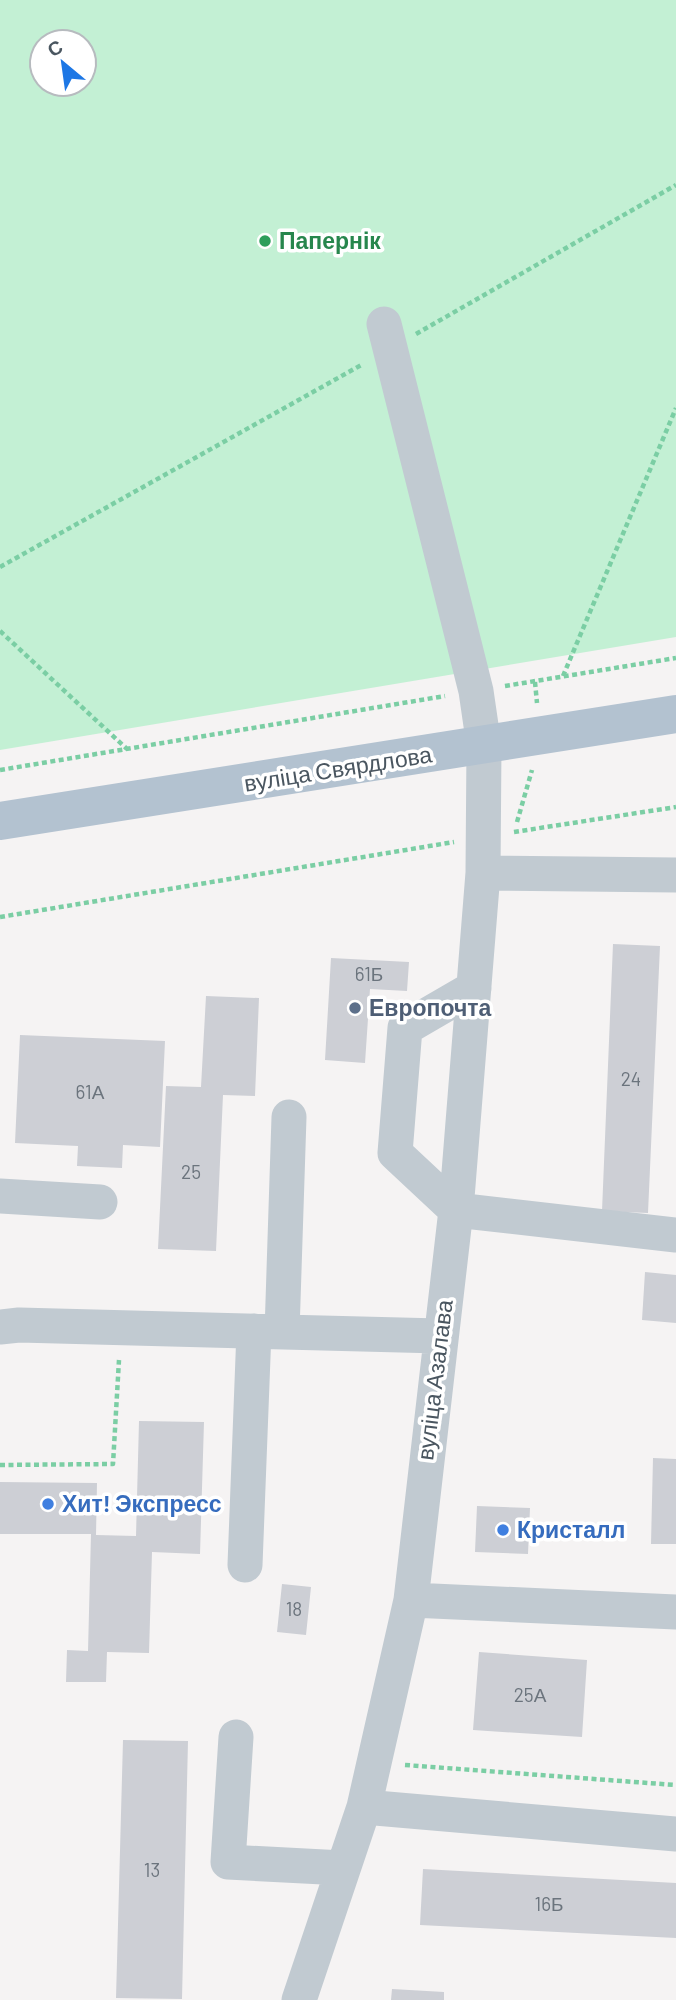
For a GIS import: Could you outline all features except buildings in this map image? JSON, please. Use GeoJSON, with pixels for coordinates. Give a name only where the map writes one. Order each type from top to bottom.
{"type":"FeatureCollection","features":[{"type":"Feature","properties":{"kind":"main road","name":"вуліца Свярдлова"},"geometry":{"type":"LineString","coordinates":[[0,821],[676,714]]}},
{"type":"Feature","properties":{"kind":"street","name":"вуліца Азалава"},"geometry":{"type":"LineString","coordinates":[[299,2000],[364,1807],[411,1601],[456,1210],[483,873],[484,746],[476,691],[388,336]]}},
{"type":"Feature","properties":{"kind":"street"},"geometry":{"type":"LineString","coordinates":[[483,873],[676,875]]}},
{"type":"Feature","properties":{"kind":"street"},"geometry":{"type":"LineString","coordinates":[[474,988],[405,1028],[395,1153],[456,1210],[676,1235]]}},
{"type":"Feature","properties":{"kind":"street"},"geometry":{"type":"LineString","coordinates":[[245,1565],[289,1117]]}},
{"type":"Feature","properties":{"kind":"street"},"geometry":{"type":"LineString","coordinates":[[0,1196],[100,1202]]}},
{"type":"Feature","properties":{"kind":"street"},"geometry":{"type":"LineString","coordinates":[[0,1327],[120,1327],[440,1336]]}},
{"type":"Feature","properties":{"kind":"street"},"geometry":{"type":"LineString","coordinates":[[411,1601],[676,1612]]}},
{"type":"Feature","properties":{"kind":"street"},"geometry":{"type":"LineString","coordinates":[[236,1737],[228,1862],[343,1868]]}},
{"type":"Feature","properties":{"kind":"street"},"geometry":{"type":"LineString","coordinates":[[364,1807],[676,1834]]}},
{"type":"Feature","properties":{"kind":"path"},"geometry":{"type":"LineString","coordinates":[[0,567],[388,336],[676,186]]}},
{"type":"Feature","properties":{"kind":"path"},"geometry":{"type":"LineString","coordinates":[[563,677],[676,408]]}},
{"type":"Feature","properties":{"kind":"path"},"geometry":{"type":"LineString","coordinates":[[0,631],[127,749]]}},
{"type":"Feature","properties":{"kind":"path"},"geometry":{"type":"LineString","coordinates":[[0,770],[676,658]]}},
{"type":"Feature","properties":{"kind":"path"},"geometry":{"type":"LineString","coordinates":[[0,917],[676,807]]}},
{"type":"Feature","properties":{"kind":"path"},"geometry":{"type":"LineString","coordinates":[[0,1465],[113,1464],[120,1327]]}},
{"type":"Feature","properties":{"kind":"path"},"geometry":{"type":"LineString","coordinates":[[400,1765],[676,1785]]}},
{"type":"Feature","properties":{"kind":"green space"},"geometry":{"type":"Polygon","coordinates":[[[0,0],[676,0],[676,637],[0,750],[0,0]]]}},
{"type":"Feature","properties":{"kind":"place","name":"Папернік"},"geometry":{"type":"Point","coordinates":[265,241]}},
{"type":"Feature","properties":{"kind":"place","name":"Европочта"},"geometry":{"type":"Point","coordinates":[355,1008]}},
{"type":"Feature","properties":{"kind":"place","name":"Хит! Экспресс"},"geometry":{"type":"Point","coordinates":[48,1504]}},
{"type":"Feature","properties":{"kind":"place","name":"Кристалл"},"geometry":{"type":"Point","coordinates":[503,1530]}}]}
